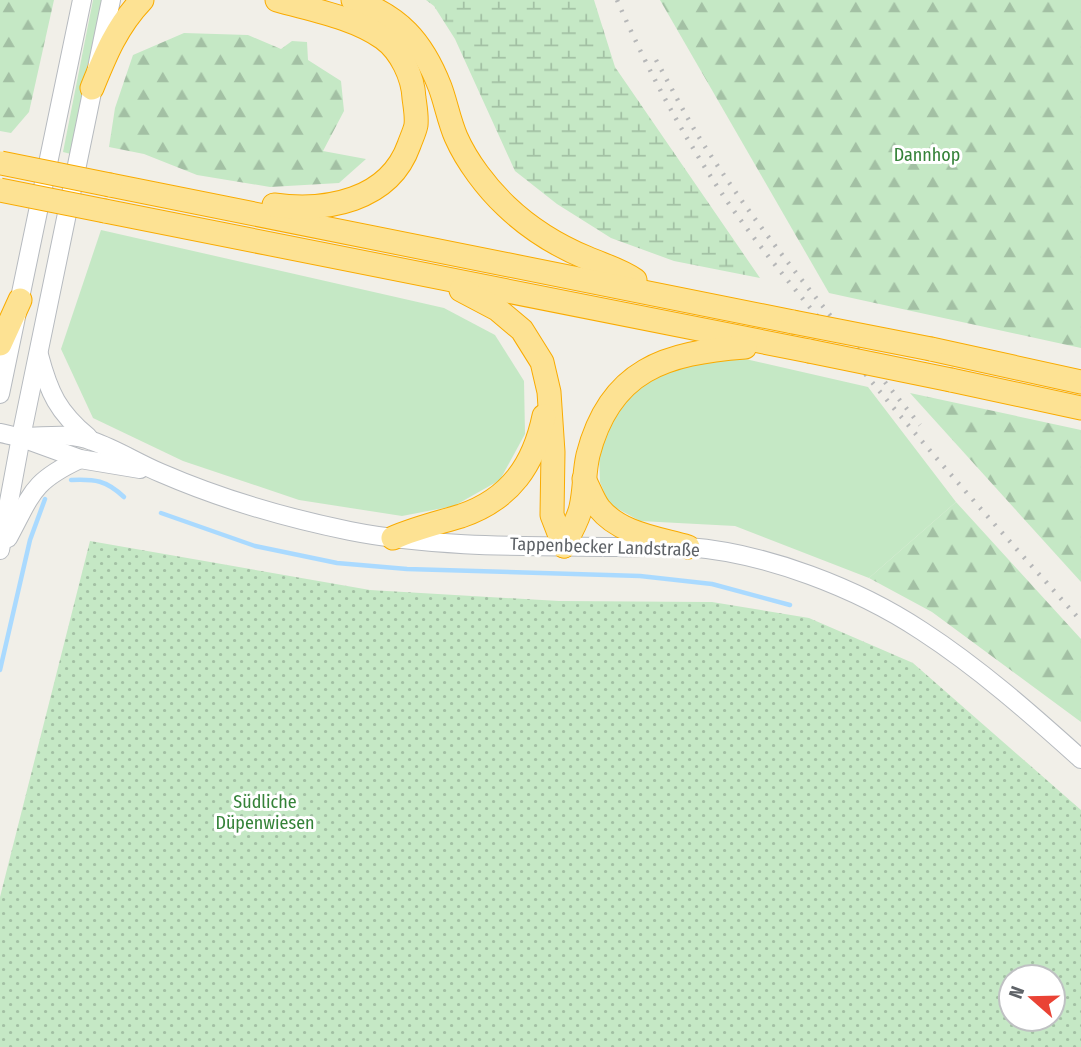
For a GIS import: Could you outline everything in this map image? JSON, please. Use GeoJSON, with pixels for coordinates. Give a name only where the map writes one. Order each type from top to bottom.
{"type":"FeatureCollection","features":[{"type":"Feature","properties":{"kind":"highway"},"geometry":{"type":"LineString","coordinates":[[92,88],[112,40],[125,18],[142,0]]}},
{"type":"Feature","properties":{"kind":"highway"},"geometry":{"type":"LineString","coordinates":[[190,201],[241,200],[294,208],[351,201],[375,189],[394,172],[406,153],[416,125],[412,79],[385,39],[335,16],[277,0]]}},
{"type":"Feature","properties":{"kind":"highway"},"geometry":{"type":"LineString","coordinates":[[353,0],[393,18],[409,34],[425,56],[440,87],[456,137],[477,172],[506,206],[547,237],[573,252],[625,273],[655,293]]}},
{"type":"Feature","properties":{"kind":"highway"},"geometry":{"type":"LineString","coordinates":[[1,163],[655,293],[1081,382]]}},
{"type":"Feature","properties":{"kind":"highway"},"geometry":{"type":"LineString","coordinates":[[0,190],[809,351],[1081,408]]}},
{"type":"Feature","properties":{"kind":"highway"},"geometry":{"type":"LineString","coordinates":[[420,273],[468,292],[498,309],[522,330],[542,362],[549,392],[553,452],[552,515],[564,546]]}},
{"type":"Feature","properties":{"kind":"highway"},"geometry":{"type":"LineString","coordinates":[[0,344],[20,300]]}},
{"type":"Feature","properties":{"kind":"highway"},"geometry":{"type":"LineString","coordinates":[[564,546],[581,510],[584,479],[596,429],[614,397],[639,375],[667,359],[702,350],[772,344]]}},
{"type":"Feature","properties":{"kind":"highway"},"geometry":{"type":"LineString","coordinates":[[393,538],[418,527],[462,516],[486,505],[506,491],[524,471],[538,442],[549,392]]}},
{"type":"Feature","properties":{"kind":"highway"},"geometry":{"type":"LineString","coordinates":[[584,479],[598,507],[614,523],[635,533],[688,547]]}},
{"type":"Feature","properties":{"kind":"street"},"geometry":{"type":"LineString","coordinates":[[0,394],[82,0]]}},
{"type":"Feature","properties":{"kind":"street"},"geometry":{"type":"LineString","coordinates":[[0,552],[111,0]]}},
{"type":"Feature","properties":{"kind":"street"},"geometry":{"type":"LineString","coordinates":[[39,352],[44,375],[60,411],[90,440]]}},
{"type":"Feature","properties":{"kind":"street"},"geometry":{"type":"LineString","coordinates":[[0,433],[21,437],[60,434],[90,440]]}},
{"type":"Feature","properties":{"kind":"street","name":"Tappenbecker Landstraße"},"geometry":{"type":"LineString","coordinates":[[21,437],[80,459],[160,473]]}},
{"type":"Feature","properties":{"kind":"street","name":"Tappenbecker Landstraße"},"geometry":{"type":"LineString","coordinates":[[90,440],[160,473],[226,498],[349,531],[393,538],[564,546],[688,547],[779,565],[827,582],[921,630],[967,663],[1081,759]]}},
{"type":"Feature","properties":{"kind":"street"},"geometry":{"type":"LineString","coordinates":[[0,552],[30,495],[41,481],[55,470],[80,459]]}},
{"type":"Feature","properties":{"kind":"green space"},"geometry":{"type":"Polygon","coordinates":[[[0,0],[54,0],[29,112],[11,133],[0,131],[0,0]]]}},
{"type":"Feature","properties":{"kind":"green space"},"geometry":{"type":"Polygon","coordinates":[[[93,0],[102,0],[71,154],[63,152],[93,0]]]}},
{"type":"Feature","properties":{"kind":"green space"},"geometry":{"type":"Polygon","coordinates":[[[426,0],[594,0],[615,67],[760,278],[674,261],[611,238],[557,204],[515,171],[455,39],[434,6],[426,0]]]}},
{"type":"Feature","properties":{"kind":"green space","name":"Dannhop"},"geometry":{"type":"Polygon","coordinates":[[[660,0],[1081,0],[1081,348],[829,293],[660,0]]]}},
{"type":"Feature","properties":{"kind":"green space"},"geometry":{"type":"Polygon","coordinates":[[[184,33],[248,35],[281,49],[292,41],[307,42],[308,60],[341,81],[344,111],[323,151],[366,159],[339,183],[270,187],[197,175],[144,154],[109,147],[115,108],[133,55],[184,33]]]}},
{"type":"Feature","properties":{"kind":"green space"},"geometry":{"type":"Polygon","coordinates":[[[101,230],[444,308],[495,335],[524,381],[525,434],[500,480],[454,506],[402,516],[299,500],[183,461],[93,418],[61,349],[101,230]]]}},
{"type":"Feature","properties":{"kind":"green space"},"geometry":{"type":"Polygon","coordinates":[[[741,358],[868,387],[956,502],[869,578],[735,526],[640,521],[609,504],[600,482],[599,457],[607,430],[624,401],[670,365],[741,358]]]}},
{"type":"Feature","properties":{"kind":"green space"},"geometry":{"type":"Polygon","coordinates":[[[910,393],[1081,430],[1081,582],[910,393]]]}},
{"type":"Feature","properties":{"kind":"green space"},"geometry":{"type":"Polygon","coordinates":[[[956,502],[1081,639],[1081,722],[932,612],[869,578],[956,502]]]}},
{"type":"Feature","properties":{"kind":"green space","name":"Südliche Düpenwiesen"},"geometry":{"type":"Polygon","coordinates":[[[90,541],[370,590],[559,601],[712,602],[809,618],[913,663],[1081,810],[1081,1047],[0,1047],[0,897],[90,541]]]}},
{"type":"Feature","properties":{"kind":"waterway"},"geometry":{"type":"LineString","coordinates":[[71,480],[100,482],[112,487],[124,497]]}},
{"type":"Feature","properties":{"kind":"waterway"},"geometry":{"type":"LineString","coordinates":[[0,670],[30,540],[45,499]]}},
{"type":"Feature","properties":{"kind":"waterway"},"geometry":{"type":"LineString","coordinates":[[161,513],[255,546],[337,563],[407,569],[640,576],[712,584],[790,605]]}},
{"type":"Feature","properties":{"kind":"railway"},"geometry":{"type":"LineString","coordinates":[[617,0],[641,53],[682,130],[743,223],[905,421],[1081,621]]}},
{"type":"Feature","properties":{"kind":"railway"},"geometry":{"type":"LineString","coordinates":[[656,60],[722,173],[804,283],[920,425]]}}]}
